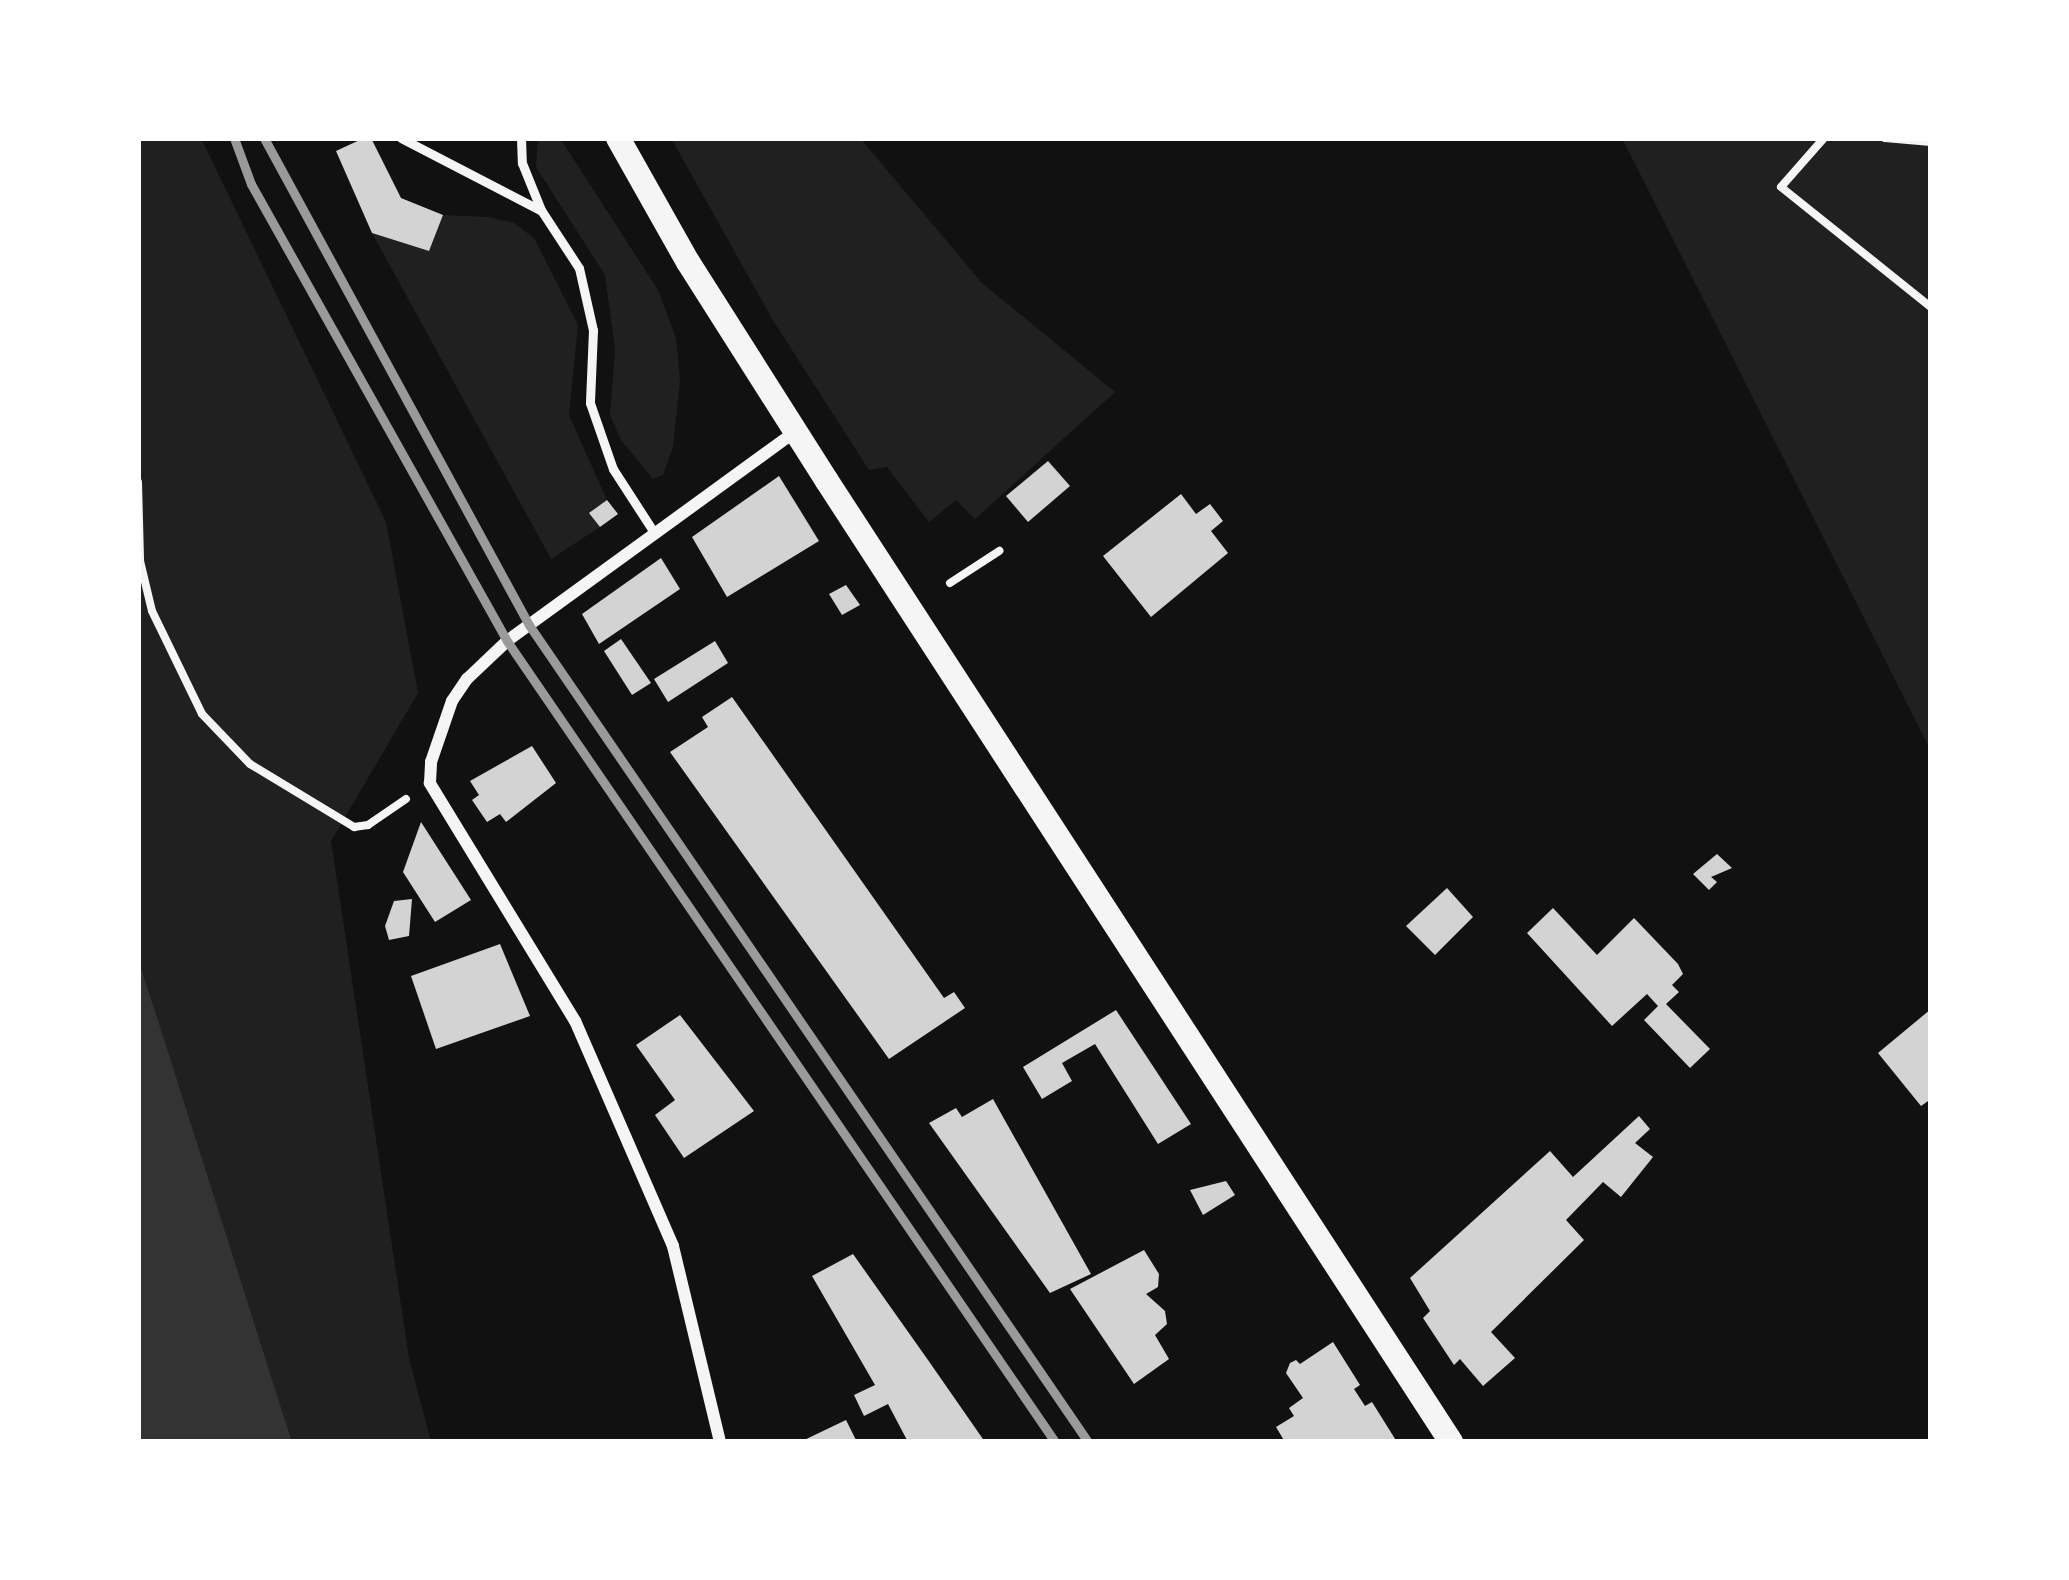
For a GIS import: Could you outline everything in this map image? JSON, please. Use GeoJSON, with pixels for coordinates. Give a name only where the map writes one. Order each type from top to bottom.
{"type":"FeatureCollection","features":[{"type":"Feature","properties":{"kind":"main road"},"geometry":{"type":"LineString","coordinates":[[618,138],[688,262],[1451,1442]]}},
{"type":"Feature","properties":{"kind":"street"},"geometry":{"type":"LineString","coordinates":[[720,1442],[673,1246],[584,1041],[430,782],[438,735],[466,679],[507,640],[796,431]]}},
{"type":"Feature","properties":{"kind":"lane"},"geometry":{"type":"LineString","coordinates":[[400,138],[541,210]]}},
{"type":"Feature","properties":{"kind":"lane"},"geometry":{"type":"LineString","coordinates":[[521,138],[522,163],[541,210],[579,268],[593,330],[590,403],[613,469],[656,534]]}},
{"type":"Feature","properties":{"kind":"path"},"geometry":{"type":"LineString","coordinates":[[1824,138],[1781,187],[1931,307]]}},
{"type":"Feature","properties":{"kind":"path"},"geometry":{"type":"LineString","coordinates":[[1885,138],[1931,142]]}},
{"type":"Feature","properties":{"kind":"path"},"geometry":{"type":"LineString","coordinates":[[138,482],[140,561],[152,611],[173,664],[218,731],[250,764],[354,827],[368,825],[430,782]]}},
{"type":"Feature","properties":{"kind":"path"},"geometry":{"type":"LineString","coordinates":[[950,584],[999,551]]}},
{"type":"Feature","properties":{"kind":"shaded area"},"geometry":{"type":"Polygon","coordinates":[[[138,138],[201,138],[386,522],[418,693],[331,841],[409,1358],[431,1442],[292,1442],[138,959],[138,138]]]}},
{"type":"Feature","properties":{"kind":"shaded area"},"geometry":{"type":"Polygon","coordinates":[[[538,138],[560,138],[658,290],[676,338],[680,380],[673,447],[663,475],[653,479],[621,440],[610,415],[615,350],[605,275],[536,167],[538,138]]]}},
{"type":"Feature","properties":{"kind":"shaded area"},"geometry":{"type":"Polygon","coordinates":[[[671,138],[860,138],[982,283],[1115,392],[975,519],[956,500],[929,522],[887,467],[869,470],[774,322],[671,138]]]}},
{"type":"Feature","properties":{"kind":"shaded area"},"geometry":{"type":"Polygon","coordinates":[[[1622,138],[1931,138],[1931,751],[1622,138]]]}},
{"type":"Feature","properties":{"kind":"shaded area"},"geometry":{"type":"Polygon","coordinates":[[[443,215],[514,223],[534,238],[578,325],[569,415],[607,500],[590,513],[600,527],[551,559],[372,233],[429,251],[443,215]]]}},
{"type":"Feature","properties":{"kind":"shaded area"},"geometry":{"type":"Polygon","coordinates":[[[138,959],[163,1036],[292,1442],[138,1442],[138,959]]]}},
{"type":"Feature","properties":{"kind":"building"},"geometry":{"type":"Polygon","coordinates":[[[371,138],[401,198],[443,215],[429,251],[372,233],[336,151],[371,138]]]}},
{"type":"Feature","properties":{"kind":"building"},"geometry":{"type":"Polygon","coordinates":[[[1048,461],[1070,486],[1028,522],[1006,496],[1048,461]]]}},
{"type":"Feature","properties":{"kind":"building"},"geometry":{"type":"Polygon","coordinates":[[[779,476],[819,541],[727,597],[692,537],[779,476]]]}},
{"type":"Feature","properties":{"kind":"building"},"geometry":{"type":"Polygon","coordinates":[[[1181,494],[1196,514],[1210,504],[1223,521],[1211,531],[1228,553],[1151,617],[1103,556],[1181,494]]]}},
{"type":"Feature","properties":{"kind":"building"},"geometry":{"type":"Polygon","coordinates":[[[607,500],[618,514],[600,527],[589,513],[607,500]]]}},
{"type":"Feature","properties":{"kind":"building"},"geometry":{"type":"Polygon","coordinates":[[[661,558],[680,589],[599,644],[582,614],[661,558]]]}},
{"type":"Feature","properties":{"kind":"building"},"geometry":{"type":"Polygon","coordinates":[[[846,585],[860,605],[842,615],[829,594],[846,585]]]}},
{"type":"Feature","properties":{"kind":"building"},"geometry":{"type":"Polygon","coordinates":[[[621,639],[651,683],[632,695],[604,651],[621,639]]]}},
{"type":"Feature","properties":{"kind":"building"},"geometry":{"type":"Polygon","coordinates":[[[715,641],[728,663],[668,702],[654,679],[715,641]]]}},
{"type":"Feature","properties":{"kind":"building"},"geometry":{"type":"Polygon","coordinates":[[[732,697],[944,998],[954,992],[965,1008],[889,1059],[670,752],[708,727],[702,717],[732,697]]]}},
{"type":"Feature","properties":{"kind":"building"},"geometry":{"type":"Polygon","coordinates":[[[532,746],[556,783],[506,822],[500,814],[487,822],[472,800],[479,795],[470,781],[532,746]]]}},
{"type":"Feature","properties":{"kind":"building"},"geometry":{"type":"Polygon","coordinates":[[[421,822],[471,900],[435,922],[403,872],[421,822]]]}},
{"type":"Feature","properties":{"kind":"building"},"geometry":{"type":"Polygon","coordinates":[[[1717,854],[1732,868],[1711,877],[1717,882],[1709,890],[1693,874],[1717,854]]]}},
{"type":"Feature","properties":{"kind":"building"},"geometry":{"type":"Polygon","coordinates":[[[1447,888],[1473,917],[1435,955],[1406,926],[1447,888]]]}},
{"type":"Feature","properties":{"kind":"building"},"geometry":{"type":"Polygon","coordinates":[[[412,899],[409,936],[389,940],[385,926],[394,901],[412,899]]]}},
{"type":"Feature","properties":{"kind":"building"},"geometry":{"type":"Polygon","coordinates":[[[1553,908],[1597,955],[1634,918],[1683,974],[1672,985],[1679,992],[1666,1004],[1710,1049],[1690,1068],[1644,1020],[1658,1006],[1647,994],[1612,1026],[1527,933],[1553,908]]]}},
{"type":"Feature","properties":{"kind":"building"},"geometry":{"type":"Polygon","coordinates":[[[500,944],[530,1016],[436,1049],[411,976],[500,944]]]}},
{"type":"Feature","properties":{"kind":"building"},"geometry":{"type":"Polygon","coordinates":[[[1931,1009],[1931,1099],[1921,1106],[1878,1053],[1931,1009]]]}},
{"type":"Feature","properties":{"kind":"building"},"geometry":{"type":"Polygon","coordinates":[[[1116,1010],[1191,1124],[1158,1144],[1095,1044],[1062,1063],[1072,1081],[1042,1099],[1023,1067],[1116,1010]]]}},
{"type":"Feature","properties":{"kind":"building"},"geometry":{"type":"Polygon","coordinates":[[[680,1015],[754,1111],[684,1158],[655,1115],[675,1100],[636,1045],[680,1015]]]}},
{"type":"Feature","properties":{"kind":"building"},"geometry":{"type":"Polygon","coordinates":[[[993,1099],[1091,1274],[1050,1293],[929,1123],[956,1108],[962,1117],[993,1099]]]}},
{"type":"Feature","properties":{"kind":"building"},"geometry":{"type":"Polygon","coordinates":[[[1639,1116],[1650,1129],[1635,1143],[1653,1157],[1621,1197],[1603,1182],[1566,1220],[1584,1240],[1491,1332],[1515,1358],[1483,1386],[1460,1359],[1454,1365],[1423,1318],[1430,1311],[1410,1278],[1550,1151],[1573,1177],[1639,1116]]]}},
{"type":"Feature","properties":{"kind":"building"},"geometry":{"type":"Polygon","coordinates":[[[1226,1181],[1235,1195],[1203,1215],[1190,1190],[1226,1181]]]}},
{"type":"Feature","properties":{"kind":"building"},"geometry":{"type":"Polygon","coordinates":[[[1144,1250],[1159,1274],[1158,1287],[1146,1294],[1165,1311],[1167,1324],[1155,1335],[1169,1359],[1134,1384],[1070,1289],[1144,1250]]]}},
{"type":"Feature","properties":{"kind":"building"},"geometry":{"type":"Polygon","coordinates":[[[853,1254],[985,1442],[908,1442],[888,1404],[864,1416],[854,1395],[875,1385],[812,1276],[853,1254]]]}},
{"type":"Feature","properties":{"kind":"building"},"geometry":{"type":"Polygon","coordinates":[[[1333,1342],[1360,1385],[1354,1389],[1365,1406],[1372,1402],[1397,1442],[1285,1442],[1276,1427],[1294,1416],[1289,1408],[1303,1398],[1286,1373],[1290,1363],[1300,1364],[1333,1342]]]}},
{"type":"Feature","properties":{"kind":"building"},"geometry":{"type":"Polygon","coordinates":[[[846,1420],[857,1442],[800,1442],[846,1420]]]}},
{"type":"Feature","properties":{"kind":"railway"},"geometry":{"type":"LineString","coordinates":[[234,138],[251,184],[507,641],[1055,1442]]}},
{"type":"Feature","properties":{"kind":"railway"},"geometry":{"type":"LineString","coordinates":[[264,138],[529,625],[1088,1442]]}}]}
